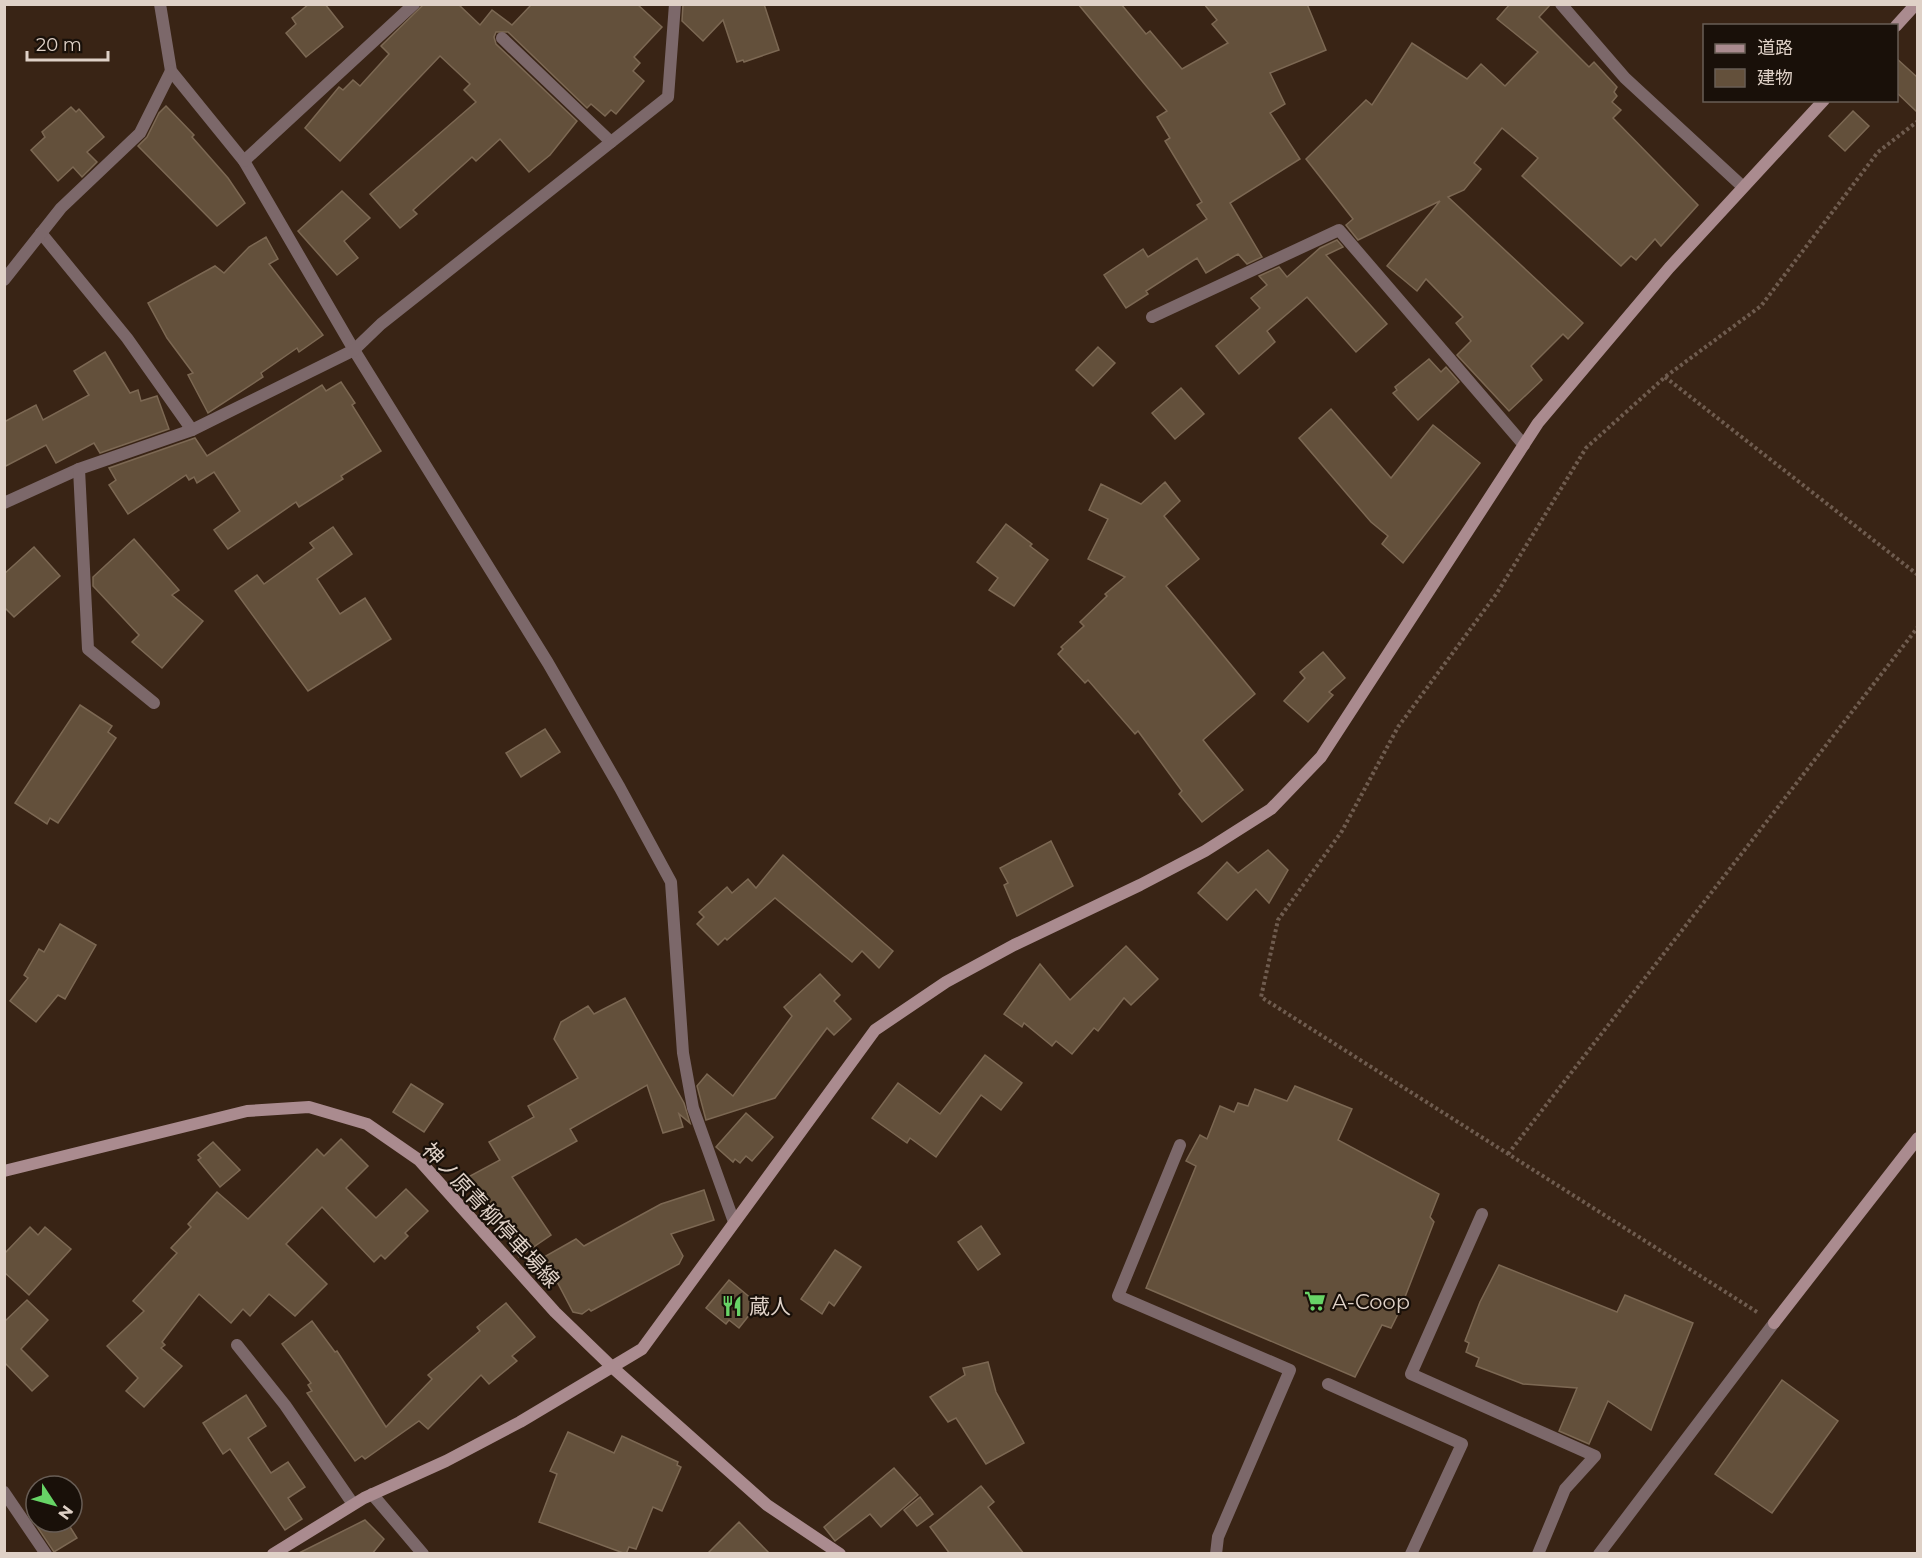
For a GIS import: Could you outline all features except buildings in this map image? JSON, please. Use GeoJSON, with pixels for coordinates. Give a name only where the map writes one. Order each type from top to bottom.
{"type":"FeatureCollection","features":[{"type":"Feature","properties":{"kind":"street"},"geometry":{"type":"LineString","coordinates":[[160,4],[171,70],[244,161],[354,350],[548,663],[671,882],[683,1053],[693,1108],[734,1222]]}},
{"type":"Feature","properties":{"kind":"street"},"geometry":{"type":"LineString","coordinates":[[244,161],[414,4]]}},
{"type":"Feature","properties":{"kind":"street"},"geometry":{"type":"LineString","coordinates":[[4,503],[79,469],[192,430],[354,350],[381,324],[668,97],[675,4]]}},
{"type":"Feature","properties":{"kind":"street"},"geometry":{"type":"LineString","coordinates":[[1561,4],[1625,78],[1742,186]]}},
{"type":"Feature","properties":{"kind":"street"},"geometry":{"type":"LineString","coordinates":[[1898,24],[1916,4]]}},
{"type":"Feature","properties":{"kind":"street"},"geometry":{"type":"LineString","coordinates":[[502,38],[611,142]]}},
{"type":"Feature","properties":{"kind":"street"},"geometry":{"type":"LineString","coordinates":[[4,280],[61,208],[140,133],[171,70]]}},
{"type":"Feature","properties":{"kind":"street"},"geometry":{"type":"LineString","coordinates":[[273,1554],[353,1504],[488,1439],[642,1349],[875,1030],[946,981],[1014,945],[1140,885],[1205,850],[1271,809],[1321,757],[1524,445],[1561,396],[1742,186],[1822,102]]}},
{"type":"Feature","properties":{"kind":"street"},"geometry":{"type":"LineString","coordinates":[[1152,317],[1340,230],[1524,445]]}},
{"type":"Feature","properties":{"kind":"street"},"geometry":{"type":"LineString","coordinates":[[41,233],[127,338],[192,430]]}},
{"type":"Feature","properties":{"kind":"street"},"geometry":{"type":"LineString","coordinates":[[79,469],[88,649],[154,703]]}},
{"type":"Feature","properties":{"kind":"street","name":"神ノ原青柳停車場線"},"geometry":{"type":"LineString","coordinates":[[4,1171],[247,1111],[309,1107],[367,1124],[419,1160],[555,1312],[612,1367],[767,1504],[840,1554]]}},
{"type":"Feature","properties":{"kind":"street"},"geometry":{"type":"LineString","coordinates":[[1599,1554],[1917,1138]]}},
{"type":"Feature","properties":{"kind":"street"},"geometry":{"type":"LineString","coordinates":[[1180,1145],[1118,1296],[1290,1370],[1218,1537],[1216,1554]]}},
{"type":"Feature","properties":{"kind":"street"},"geometry":{"type":"LineString","coordinates":[[1482,1214],[1411,1374],[1595,1456],[1565,1488],[1538,1554]]}},
{"type":"Feature","properties":{"kind":"street"},"geometry":{"type":"LineString","coordinates":[[237,1345],[285,1406],[353,1504]]}},
{"type":"Feature","properties":{"kind":"street"},"geometry":{"type":"LineString","coordinates":[[1328,1384],[1462,1444],[1411,1554]]}},
{"type":"Feature","properties":{"kind":"street"},"geometry":{"type":"LineString","coordinates":[[4,1492],[46,1554]]}},
{"type":"Feature","properties":{"kind":"street"},"geometry":{"type":"LineString","coordinates":[[372,1494],[423,1554]]}},
{"type":"Feature","properties":{"kind":"path"},"geometry":{"type":"LineString","coordinates":[[1774,1323],[1261,997],[1278,920],[1342,831],[1398,727],[1497,593],[1586,448],[1665,377],[1761,306],[1878,152],[1917,121]]}},
{"type":"Feature","properties":{"kind":"path"},"geometry":{"type":"LineString","coordinates":[[1665,377],[1917,575]]}},
{"type":"Feature","properties":{"kind":"path"},"geometry":{"type":"LineString","coordinates":[[1508,1154],[1917,627]]}},
{"type":"Feature","properties":{"kind":"place","name":"A-Coop"},"geometry":{"type":"Point","coordinates":[1315,1301]}},
{"type":"Feature","properties":{"kind":"place","name":"蔵人"},"geometry":{"type":"Point","coordinates":[732,1306]}}]}
